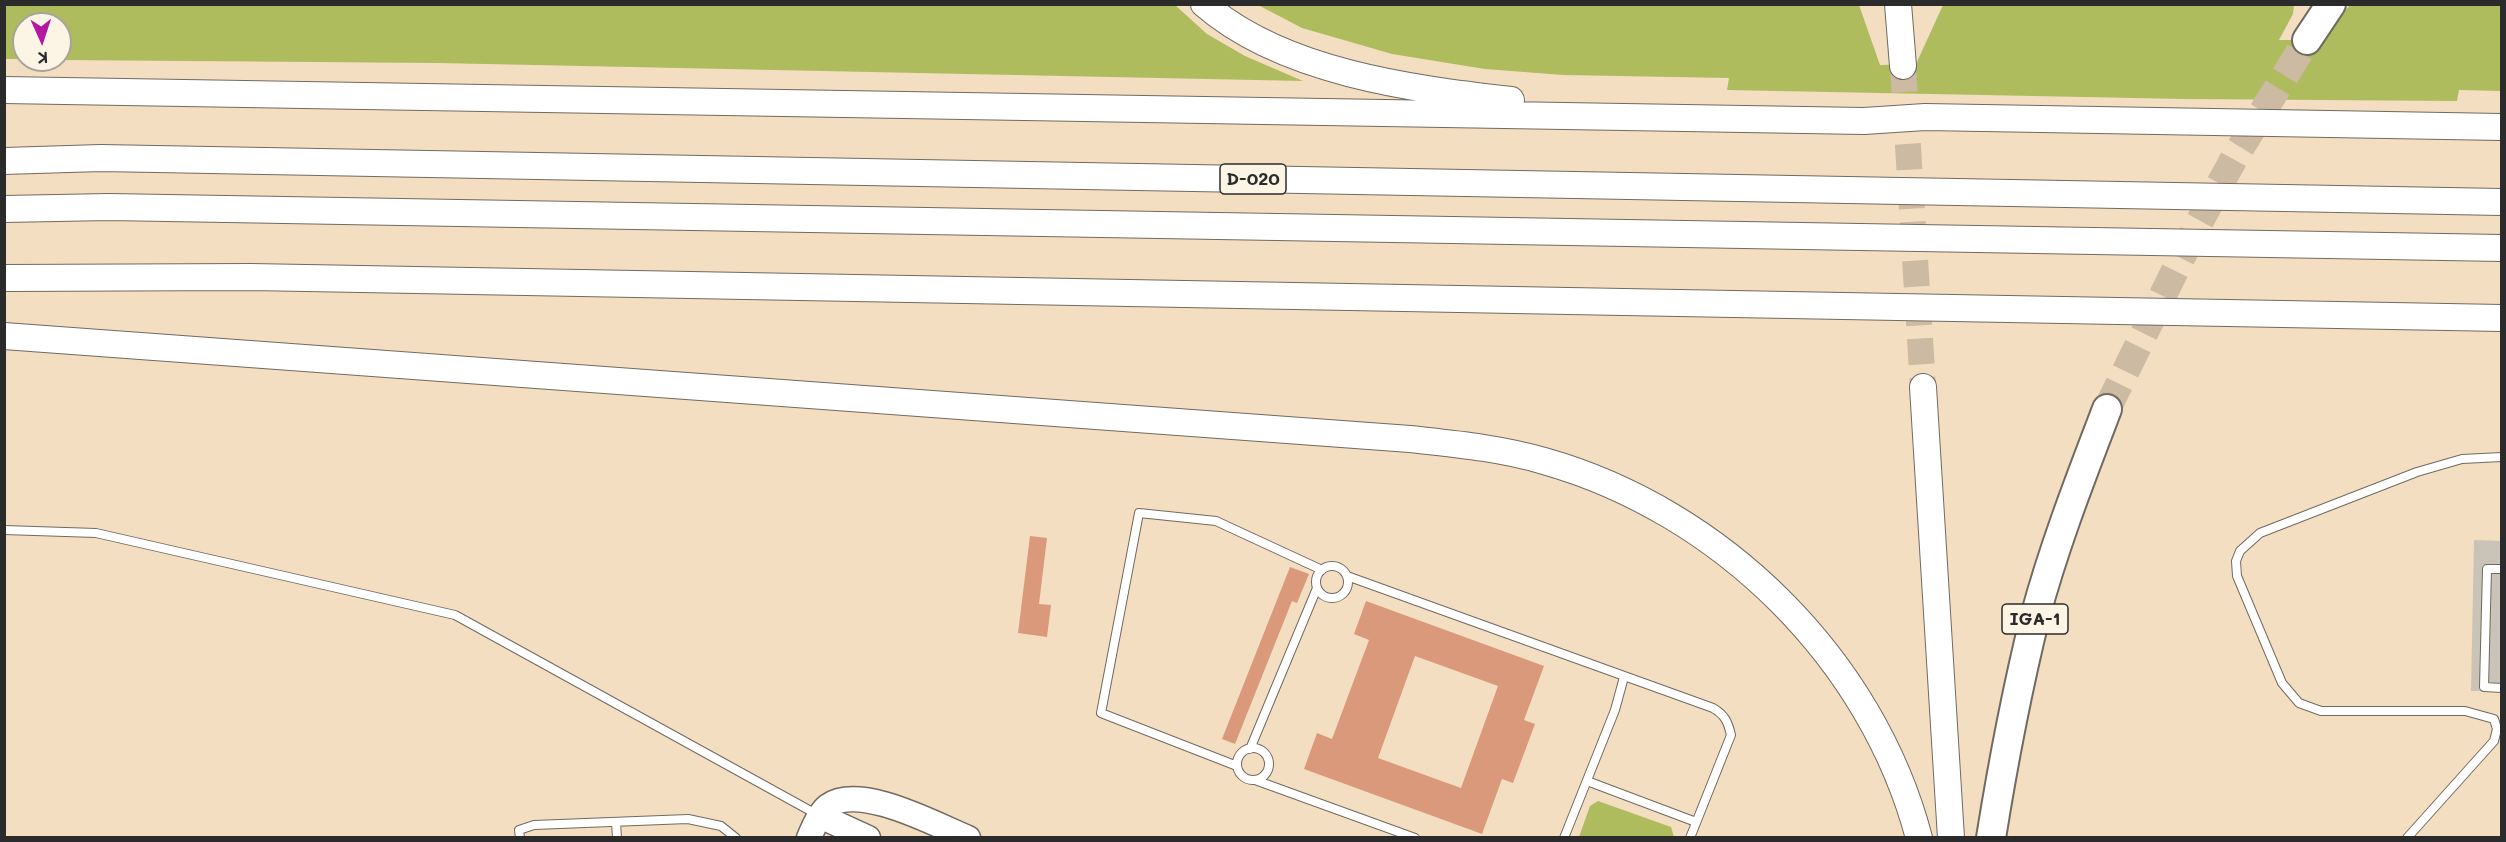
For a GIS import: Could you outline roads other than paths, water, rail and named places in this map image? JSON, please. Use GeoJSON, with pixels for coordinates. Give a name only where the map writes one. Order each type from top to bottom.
{"type":"FeatureCollection","features":[{"type":"Feature","properties":{"kind":"highway"},"geometry":{"type":"LineString","coordinates":[[1204,4],[1238,30],[1273,48],[1371,78],[1423,89],[1512,100],[1890,109],[1925,117]]}},
{"type":"Feature","properties":{"kind":"highway"},"geometry":{"type":"LineString","coordinates":[[1898,4],[1903,66]]}},
{"type":"Feature","properties":{"kind":"highway"},"geometry":{"type":"LineString","coordinates":[[2307,40],[2331,4]]}},
{"type":"Feature","properties":{"kind":"highway"},"geometry":{"type":"LineString","coordinates":[[4,90],[1853,121],[1925,117],[2502,127]]}},
{"type":"Feature","properties":{"kind":"highway","name":"D-020"},"geometry":{"type":"LineString","coordinates":[[4,161],[113,159],[2502,202]]}},
{"type":"Feature","properties":{"kind":"highway"},"geometry":{"type":"LineString","coordinates":[[4,208],[121,207],[2502,248]]}},
{"type":"Feature","properties":{"kind":"highway"},"geometry":{"type":"LineString","coordinates":[[4,278],[251,277],[2502,318]]}},
{"type":"Feature","properties":{"kind":"highway"},"geometry":{"type":"LineString","coordinates":[[4,336],[1410,439],[1476,446],[1546,461],[1631,494],[1675,518],[1717,546],[1760,582],[1792,614],[1827,653],[1872,724],[1903,789],[1919,837]]}},
{"type":"Feature","properties":{"kind":"highway"},"geometry":{"type":"LineString","coordinates":[[1923,387],[1951,837]]}},
{"type":"Feature","properties":{"kind":"highway","name":"IGA-1"},"geometry":{"type":"LineString","coordinates":[[1991,837],[2009,732],[2036,616],[2068,512],[2107,409]]}},
{"type":"Feature","properties":{"kind":"main road"},"geometry":{"type":"LineString","coordinates":[[809,837],[822,827],[828,806],[843,800],[861,798],[968,837]]}},
{"type":"Feature","properties":{"kind":"main road"},"geometry":{"type":"LineString","coordinates":[[822,827],[868,837]]}},
{"type":"Feature","properties":{"kind":"lane"},"geometry":{"type":"LineString","coordinates":[[2407,837],[2494,741],[2497,729],[2493,718],[2465,711],[2321,711],[2299,703],[2282,683],[2236,576],[2236,561],[2240,551],[2260,533],[2293,519],[2428,468],[2462,459],[2502,457]]}},
{"type":"Feature","properties":{"kind":"lane"},"geometry":{"type":"LineString","coordinates":[[1237,766],[1101,713],[1139,513],[1216,520],[1322,570],[1337,567],[1347,576],[1722,713],[1729,723],[1731,735],[1690,837]]}},
{"type":"Feature","properties":{"kind":"lane"},"geometry":{"type":"LineString","coordinates":[[4,530],[96,533],[455,615],[822,827]]}},
{"type":"Feature","properties":{"kind":"lane"},"geometry":{"type":"LineString","coordinates":[[2502,568],[2487,568],[2484,687],[2502,688]]}},
{"type":"Feature","properties":{"kind":"lane"},"geometry":{"type":"LineString","coordinates":[[1322,570],[1317,579],[1317,588],[1250,749],[1239,756],[1237,766],[1241,775],[1414,837]]}},
{"type":"Feature","properties":{"kind":"lane"},"geometry":{"type":"LineString","coordinates":[[1317,588],[1320,593],[1329,598],[1340,597],[1347,589],[1347,576]]}},
{"type":"Feature","properties":{"kind":"lane"},"geometry":{"type":"LineString","coordinates":[[1564,837],[1614,710],[1624,677]]}},
{"type":"Feature","properties":{"kind":"lane"},"geometry":{"type":"LineString","coordinates":[[1250,749],[1263,752],[1269,760],[1265,775],[1256,780]]}},
{"type":"Feature","properties":{"kind":"lane"},"geometry":{"type":"LineString","coordinates":[[1587,781],[1696,822]]}},
{"type":"Feature","properties":{"kind":"lane"},"geometry":{"type":"LineString","coordinates":[[520,837],[519,830],[534,825],[688,819],[722,826],[736,837]]}},
{"type":"Feature","properties":{"kind":"lane"},"geometry":{"type":"LineString","coordinates":[[616,822],[617,837]]}},
{"type":"Feature","properties":{"kind":"tunnel"},"geometry":{"type":"LineString","coordinates":[[2107,409],[2195,230],[2236,155],[2307,40]]}},
{"type":"Feature","properties":{"kind":"tunnel"},"geometry":{"type":"LineString","coordinates":[[1903,66],[1923,387]]}}]}
